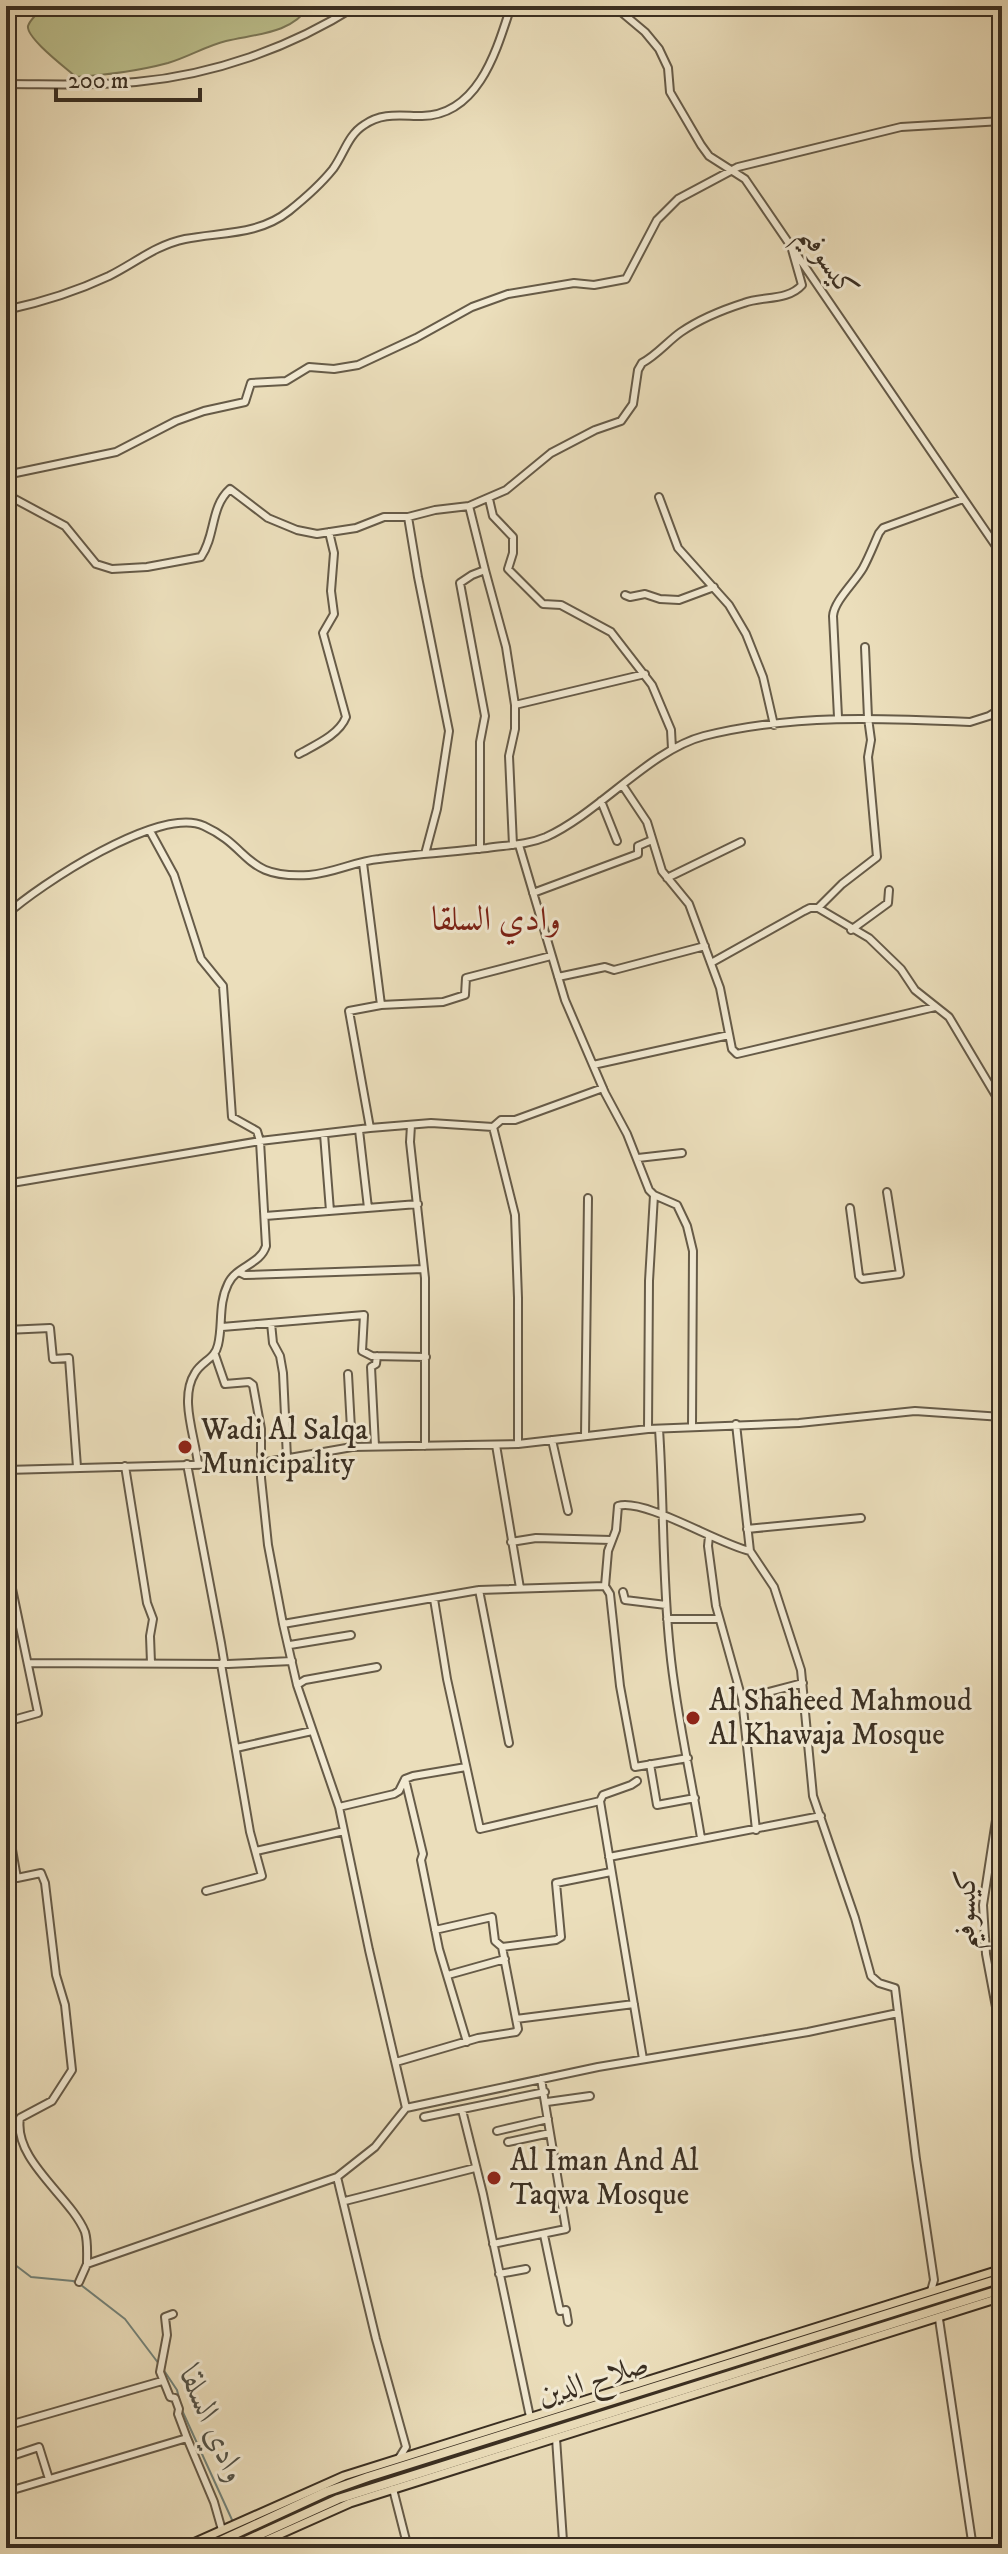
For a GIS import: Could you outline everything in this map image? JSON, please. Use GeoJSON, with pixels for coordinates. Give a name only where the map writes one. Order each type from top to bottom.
{"type":"FeatureCollection","features":[{"type":"Feature","properties":{"kind":"highway","name":"صلاح الدين"},"geometry":{"type":"LineString","coordinates":[[205,2548],[224,2534],[246,2524],[376,2474],[1002,2278]]}},
{"type":"Feature","properties":{"kind":"highway","name":"صلاح الدين"},"geometry":{"type":"LineString","coordinates":[[230,2548],[252,2544],[338,2499],[1002,2289]]}},
{"type":"Feature","properties":{"kind":"highway"},"geometry":{"type":"LineString","coordinates":[[791,2344],[793,2355]]}},
{"type":"Feature","properties":{"kind":"highway"},"geometry":{"type":"LineString","coordinates":[[698,2384],[701,2373]]}},
{"type":"Feature","properties":{"kind":"main road"},"geometry":{"type":"LineString","coordinates":[[246,2524],[325,2483],[1002,2269]]}},
{"type":"Feature","properties":{"kind":"main road"},"geometry":{"type":"LineString","coordinates":[[252,2544],[336,2508],[393,2489],[1002,2297]]}},
{"type":"Feature","properties":{"kind":"main road"},"geometry":{"type":"LineString","coordinates":[[182,2548],[224,2534]]}},
{"type":"Feature","properties":{"kind":"street"},"geometry":{"type":"LineString","coordinates":[[6,84],[115,84],[195,72],[281,45],[356,6]]}},
{"type":"Feature","properties":{"kind":"street"},"geometry":{"type":"LineString","coordinates":[[6,310],[71,294],[167,244],[249,230],[276,220],[322,181],[334,168],[353,134],[367,122],[390,115],[435,114],[460,102],[486,73],[511,6]]}},
{"type":"Feature","properties":{"kind":"street","name":"كيسوفيم"},"geometry":{"type":"LineString","coordinates":[[614,6],[645,32],[659,49],[668,68],[670,92],[701,145],[709,156],[745,179],[1002,555]]}},
{"type":"Feature","properties":{"kind":"street"},"geometry":{"type":"LineString","coordinates":[[6,475],[116,452],[176,421],[245,402],[251,383],[286,381],[309,367],[334,369],[358,365],[472,307],[508,294],[574,283],[594,285],[626,279],[657,220],[678,199],[749,162],[901,127],[1002,121]]}},
{"type":"Feature","properties":{"kind":"street"},"geometry":{"type":"LineString","coordinates":[[6,499],[11,497],[65,526],[96,564],[112,569],[147,567],[201,557],[208,546],[217,502],[230,489],[268,518],[297,530],[317,534],[356,528],[384,517],[408,517],[469,506],[489,499],[526,475],[551,453],[595,430],[621,421],[633,404],[638,370],[642,363],[681,332],[754,299],[797,291],[802,285],[791,246]]}},
{"type":"Feature","properties":{"kind":"street"},"geometry":{"type":"LineString","coordinates":[[659,497],[678,548],[729,605],[749,641],[763,677],[774,725]]}},
{"type":"Feature","properties":{"kind":"street"},"geometry":{"type":"LineString","coordinates":[[489,499],[493,516],[513,537],[513,553],[508,569],[543,604],[561,605],[611,632],[645,674],[664,709],[671,730],[672,749]]}},
{"type":"Feature","properties":{"kind":"street"},"geometry":{"type":"LineString","coordinates":[[838,717],[833,616],[836,604],[862,570],[883,528],[963,499]]}},
{"type":"Feature","properties":{"kind":"street"},"geometry":{"type":"LineString","coordinates":[[469,506],[506,647],[515,705],[515,729],[509,756],[516,845],[558,977],[603,1088],[638,1158],[647,1186],[654,1195],[677,1205],[687,1226],[693,1251],[692,1427]]}},
{"type":"Feature","properties":{"kind":"street"},"geometry":{"type":"LineString","coordinates":[[408,517],[449,731],[437,809],[425,854]]}},
{"type":"Feature","properties":{"kind":"street"},"geometry":{"type":"LineString","coordinates":[[299,754],[343,726],[346,717],[323,633],[334,614],[331,591],[334,553],[329,532]]}},
{"type":"Feature","properties":{"kind":"street"},"geometry":{"type":"LineString","coordinates":[[480,849],[480,742],[485,716],[460,583],[485,570]]}},
{"type":"Feature","properties":{"kind":"street"},"geometry":{"type":"LineString","coordinates":[[625,595],[645,594],[679,600],[714,587]]}},
{"type":"Feature","properties":{"kind":"street"},"geometry":{"type":"LineString","coordinates":[[818,908],[842,884],[877,857],[868,757],[871,740],[865,647]]}},
{"type":"Feature","properties":{"kind":"street"},"geometry":{"type":"LineString","coordinates":[[515,705],[645,674]]}},
{"type":"Feature","properties":{"kind":"street"},"geometry":{"type":"LineString","coordinates":[[6,915],[61,872],[105,849],[181,822],[194,822],[218,834],[249,861],[280,876],[312,875],[377,859],[516,845],[546,837],[672,749],[704,736],[838,717],[970,722],[1002,708]]}},
{"type":"Feature","properties":{"kind":"street"},"geometry":{"type":"LineString","coordinates":[[623,786],[647,822],[660,866],[687,900],[720,988],[732,1049],[739,1054],[935,1007]]}},
{"type":"Feature","properties":{"kind":"street"},"geometry":{"type":"LineString","coordinates":[[601,801],[617,841]]}},
{"type":"Feature","properties":{"kind":"street"},"geometry":{"type":"LineString","coordinates":[[150,831],[174,875],[201,959],[223,986],[232,1117],[257,1131],[260,1141],[266,1246],[260,1258],[239,1272],[226,1287],[220,1319],[222,1327],[215,1355],[225,1384],[249,1382],[253,1385],[261,1429],[268,1545],[283,1624],[297,1685],[339,1807],[406,2108]]}},
{"type":"Feature","properties":{"kind":"street"},"geometry":{"type":"LineString","coordinates":[[533,893],[638,854],[638,846],[652,840]]}},
{"type":"Feature","properties":{"kind":"street"},"geometry":{"type":"LineString","coordinates":[[667,878],[741,842]]}},
{"type":"Feature","properties":{"kind":"street"},"geometry":{"type":"LineString","coordinates":[[363,863],[381,1005]]}},
{"type":"Feature","properties":{"kind":"street"},"geometry":{"type":"LineString","coordinates":[[851,930],[888,903],[889,890]]}},
{"type":"Feature","properties":{"kind":"street"},"geometry":{"type":"LineString","coordinates":[[711,963],[804,911],[818,908],[869,938],[901,969],[915,990],[949,1017],[1002,1106]]}},
{"type":"Feature","properties":{"kind":"street"},"geometry":{"type":"LineString","coordinates":[[558,977],[605,967],[614,970],[705,946]]}},
{"type":"Feature","properties":{"kind":"street"},"geometry":{"type":"LineString","coordinates":[[370,1128],[349,1011],[381,1005],[443,1002],[465,995],[466,978],[551,956]]}},
{"type":"Feature","properties":{"kind":"street"},"geometry":{"type":"LineString","coordinates":[[593,1065],[729,1035]]}},
{"type":"Feature","properties":{"kind":"street"},"geometry":{"type":"LineString","coordinates":[[6,1184],[260,1141],[370,1128],[431,1123],[493,1127],[501,1120],[515,1120],[603,1088]]}},
{"type":"Feature","properties":{"kind":"street"},"geometry":{"type":"LineString","coordinates":[[411,1125],[424,1269],[425,1446]]}},
{"type":"Feature","properties":{"kind":"street"},"geometry":{"type":"LineString","coordinates":[[493,1127],[515,1215],[518,1444]]}},
{"type":"Feature","properties":{"kind":"street"},"geometry":{"type":"LineString","coordinates":[[359,1130],[368,1208]]}},
{"type":"Feature","properties":{"kind":"street"},"geometry":{"type":"LineString","coordinates":[[324,1134],[330,1211]]}},
{"type":"Feature","properties":{"kind":"street"},"geometry":{"type":"LineString","coordinates":[[638,1158],[682,1153]]}},
{"type":"Feature","properties":{"kind":"street"},"geometry":{"type":"LineString","coordinates":[[850,1208],[859,1276],[862,1279],[900,1274],[887,1192]]}},
{"type":"Feature","properties":{"kind":"street"},"geometry":{"type":"LineString","coordinates":[[648,1429],[649,1281],[654,1195]]}},
{"type":"Feature","properties":{"kind":"street"},"geometry":{"type":"LineString","coordinates":[[585,1436],[588,1198]]}},
{"type":"Feature","properties":{"kind":"street"},"geometry":{"type":"LineString","coordinates":[[265,1216],[418,1204]]}},
{"type":"Feature","properties":{"kind":"street"},"geometry":{"type":"LineString","coordinates":[[239,1272],[245,1275],[424,1269]]}},
{"type":"Feature","properties":{"kind":"street"},"geometry":{"type":"LineString","coordinates":[[222,1327],[364,1315],[362,1351],[377,1356],[426,1357]]}},
{"type":"Feature","properties":{"kind":"street"},"geometry":{"type":"LineString","coordinates":[[271,1323],[273,1343],[280,1356],[283,1373],[287,1458]]}},
{"type":"Feature","properties":{"kind":"street"},"geometry":{"type":"LineString","coordinates":[[6,1330],[50,1328],[53,1359],[69,1358],[77,1467]]}},
{"type":"Feature","properties":{"kind":"street"},"geometry":{"type":"LineString","coordinates":[[198,1464],[188,1400],[189,1387],[195,1372],[215,1355]]}},
{"type":"Feature","properties":{"kind":"street"},"geometry":{"type":"LineString","coordinates":[[375,1446],[371,1367],[376,1364],[377,1356]]}},
{"type":"Feature","properties":{"kind":"street"},"geometry":{"type":"LineString","coordinates":[[348,1374],[352,1447]]}},
{"type":"Feature","properties":{"kind":"street"},"geometry":{"type":"LineString","coordinates":[[6,1470],[261,1463],[352,1447],[518,1444],[648,1429],[799,1423],[915,1411],[1002,1417]]}},
{"type":"Feature","properties":{"kind":"street"},"geometry":{"type":"LineString","coordinates":[[736,1424],[750,1551]]}},
{"type":"Feature","properties":{"kind":"street"},"geometry":{"type":"LineString","coordinates":[[659,1429],[670,1652],[701,1838]]}},
{"type":"Feature","properties":{"kind":"street"},"geometry":{"type":"LineString","coordinates":[[552,1440],[568,1511]]}},
{"type":"Feature","properties":{"kind":"street"},"geometry":{"type":"LineString","coordinates":[[496,1445],[520,1588]]}},
{"type":"Feature","properties":{"kind":"street"},"geometry":{"type":"LineString","coordinates":[[187,1464],[221,1643],[224,1661],[221,1664],[236,1748],[262,1876],[206,1891]]}},
{"type":"Feature","properties":{"kind":"street"},"geometry":{"type":"LineString","coordinates":[[125,1466],[147,1603],[153,1619],[151,1663]]}},
{"type":"Feature","properties":{"kind":"street"},"geometry":{"type":"LineString","coordinates":[[688,1758],[635,1767],[620,1686],[610,1594],[605,1586],[618,1506],[632,1505],[684,1522],[709,1536],[750,1551],[774,1587],[801,1670],[813,1796],[871,1976],[879,1983],[895,1988],[933,2276],[931,2291]]}},
{"type":"Feature","properties":{"kind":"street"},"geometry":{"type":"LineString","coordinates":[[747,1529],[861,1518]]}},
{"type":"Feature","properties":{"kind":"street"},"geometry":{"type":"LineString","coordinates":[[709,1536],[719,1619],[742,1699],[756,1830]]}},
{"type":"Feature","properties":{"kind":"street"},"geometry":{"type":"LineString","coordinates":[[511,1542],[550,1538],[611,1540]]}},
{"type":"Feature","properties":{"kind":"street"},"geometry":{"type":"LineString","coordinates":[[6,1560],[38,1713],[6,1722]]}},
{"type":"Feature","properties":{"kind":"street"},"geometry":{"type":"LineString","coordinates":[[283,1624],[479,1590],[605,1586]]}},
{"type":"Feature","properties":{"kind":"street"},"geometry":{"type":"LineString","coordinates":[[479,1590],[509,1743]]}},
{"type":"Feature","properties":{"kind":"street"},"geometry":{"type":"LineString","coordinates":[[623,1592],[625,1600],[666,1605]]}},
{"type":"Feature","properties":{"kind":"street"},"geometry":{"type":"LineString","coordinates":[[434,1599],[435,1621],[480,1829],[600,1801]]}},
{"type":"Feature","properties":{"kind":"street"},"geometry":{"type":"LineString","coordinates":[[667,1619],[719,1619]]}},
{"type":"Feature","properties":{"kind":"street"},"geometry":{"type":"LineString","coordinates":[[290,1645],[351,1635]]}},
{"type":"Feature","properties":{"kind":"street"},"geometry":{"type":"LineString","coordinates":[[28,1663],[221,1664],[292,1661]]}},
{"type":"Feature","properties":{"kind":"street"},"geometry":{"type":"LineString","coordinates":[[297,1685],[305,1680],[377,1667]]}},
{"type":"Feature","properties":{"kind":"street"},"geometry":{"type":"LineString","coordinates":[[742,1699],[803,1683]]}},
{"type":"Feature","properties":{"kind":"street"},"geometry":{"type":"LineString","coordinates":[[236,1748],[312,1731]]}},
{"type":"Feature","properties":{"kind":"street"},"geometry":{"type":"LineString","coordinates":[[650,1764],[657,1805],[695,1798]]}},
{"type":"Feature","properties":{"kind":"street"},"geometry":{"type":"LineString","coordinates":[[405,1779],[466,1767]]}},
{"type":"Feature","properties":{"kind":"street"},"geometry":{"type":"LineString","coordinates":[[339,1807],[394,1794],[405,1779]]}},
{"type":"Feature","properties":{"kind":"street"},"geometry":{"type":"LineString","coordinates":[[405,1779],[423,1854],[421,1860],[435,1930],[467,2042]]}},
{"type":"Feature","properties":{"kind":"street"},"geometry":{"type":"LineString","coordinates":[[637,1781],[603,1795],[600,1801],[643,2059]]}},
{"type":"Feature","properties":{"kind":"street","name":"كيسوفيم"},"geometry":{"type":"LineString","coordinates":[[1002,1781],[983,1905],[1002,2039]]}},
{"type":"Feature","properties":{"kind":"street"},"geometry":{"type":"LineString","coordinates":[[6,1815],[17,1878]]}},
{"type":"Feature","properties":{"kind":"street"},"geometry":{"type":"LineString","coordinates":[[609,1857],[821,1816]]}},
{"type":"Feature","properties":{"kind":"street"},"geometry":{"type":"LineString","coordinates":[[256,1851],[344,1831]]}},
{"type":"Feature","properties":{"kind":"street"},"geometry":{"type":"LineString","coordinates":[[992,1838],[1002,1841]]}},
{"type":"Feature","properties":{"kind":"street"},"geometry":{"type":"LineString","coordinates":[[502,1947],[561,1937],[556,1883],[611,1872]]}},
{"type":"Feature","properties":{"kind":"street"},"geometry":{"type":"LineString","coordinates":[[6,1881],[41,1873],[45,1883],[72,2070],[52,2101],[20,2118],[19,2125],[26,2148],[85,2233],[87,2264],[79,2282]]}},
{"type":"Feature","properties":{"kind":"street"},"geometry":{"type":"LineString","coordinates":[[396,2062],[518,2029],[505,1959],[502,1947],[495,1941],[492,1917],[435,1930]]}},
{"type":"Feature","properties":{"kind":"street"},"geometry":{"type":"LineString","coordinates":[[448,1975],[505,1959]]}},
{"type":"Feature","properties":{"kind":"street"},"geometry":{"type":"LineString","coordinates":[[516,2019],[634,2004]]}},
{"type":"Feature","properties":{"kind":"street"},"geometry":{"type":"LineString","coordinates":[[87,2264],[337,2177],[375,2147],[406,2108],[643,2059],[808,2032],[898,2013]]}},
{"type":"Feature","properties":{"kind":"street"},"geometry":{"type":"LineString","coordinates":[[493,2244],[566,2229],[541,2079]]}},
{"type":"Feature","properties":{"kind":"street"},"geometry":{"type":"LineString","coordinates":[[424,2117],[545,2092]]}},
{"type":"Feature","properties":{"kind":"street"},"geometry":{"type":"LineString","coordinates":[[547,2102],[590,2096]]}},
{"type":"Feature","properties":{"kind":"street"},"geometry":{"type":"LineString","coordinates":[[462,2110],[530,2417]]}},
{"type":"Feature","properties":{"kind":"street"},"geometry":{"type":"LineString","coordinates":[[497,2131],[548,2119]]}},
{"type":"Feature","properties":{"kind":"street"},"geometry":{"type":"LineString","coordinates":[[508,2142],[550,2133]]}},
{"type":"Feature","properties":{"kind":"street"},"geometry":{"type":"LineString","coordinates":[[345,2201],[475,2168]]}},
{"type":"Feature","properties":{"kind":"street"},"geometry":{"type":"LineString","coordinates":[[337,2177],[406,2447],[399,2459]]}},
{"type":"Feature","properties":{"kind":"street"},"geometry":{"type":"LineString","coordinates":[[544,2235],[560,2311],[566,2310],[568,2322]]}},
{"type":"Feature","properties":{"kind":"street"},"geometry":{"type":"LineString","coordinates":[[499,2274],[526,2269]]}},
{"type":"Feature","properties":{"kind":"street"},"geometry":{"type":"LineString","coordinates":[[933,2276],[947,2287]]}},
{"type":"Feature","properties":{"kind":"street"},"geometry":{"type":"LineString","coordinates":[[173,2314],[165,2317],[167,2335],[164,2365],[160,2372],[162,2381],[170,2397],[175,2398],[178,2414],[224,2534]]}},
{"type":"Feature","properties":{"kind":"street"},"geometry":{"type":"LineString","coordinates":[[939,2319],[973,2548]]}},
{"type":"Feature","properties":{"kind":"street"},"geometry":{"type":"LineString","coordinates":[[6,2426],[162,2381]]}},
{"type":"Feature","properties":{"kind":"street"},"geometry":{"type":"LineString","coordinates":[[6,2492],[187,2438]]}},
{"type":"Feature","properties":{"kind":"street"},"geometry":{"type":"LineString","coordinates":[[556,2438],[563,2541]]}},
{"type":"Feature","properties":{"kind":"street"},"geometry":{"type":"LineString","coordinates":[[6,2458],[39,2447],[49,2479]]}},
{"type":"Feature","properties":{"kind":"street"},"geometry":{"type":"LineString","coordinates":[[406,2447],[421,2451]]}},
{"type":"Feature","properties":{"kind":"street"},"geometry":{"type":"LineString","coordinates":[[393,2489],[408,2548]]}},
{"type":"Feature","properties":{"kind":"green space"},"geometry":{"type":"Polygon","coordinates":[[[43,6],[309,6],[283,28],[219,43],[175,61],[122,72],[76,77],[29,31],[29,23],[43,6]]]}},
{"type":"Feature","properties":{"kind":"waterway","name":"وادي السلقا"},"geometry":{"type":"LineString","coordinates":[[6,2258],[31,2277],[73,2281],[81,2285],[125,2319],[159,2364]]}},
{"type":"Feature","properties":{"kind":"waterway","name":"وادي السلقا"},"geometry":{"type":"LineString","coordinates":[[163,2369],[177,2390],[180,2402]]}},
{"type":"Feature","properties":{"kind":"waterway","name":"وادي السلقا"},"geometry":{"type":"LineString","coordinates":[[181,2408],[233,2522]]}},
{"type":"Feature","properties":{"kind":"place","name":"Wadi Al Salqa Municipality"},"geometry":{"type":"Point","coordinates":[185,1447]}},
{"type":"Feature","properties":{"kind":"place","name":"Al Shaheed Mahmoud Al Khawaja Mosque"},"geometry":{"type":"Point","coordinates":[693,1718]}},
{"type":"Feature","properties":{"kind":"place","name":"Al Iman And Al Taqwa Mosque"},"geometry":{"type":"Point","coordinates":[494,2178]}},
{"type":"Feature","properties":{"kind":"district","name":"وادي السلقا"},"geometry":{"type":"Point","coordinates":[496,920]}}]}
